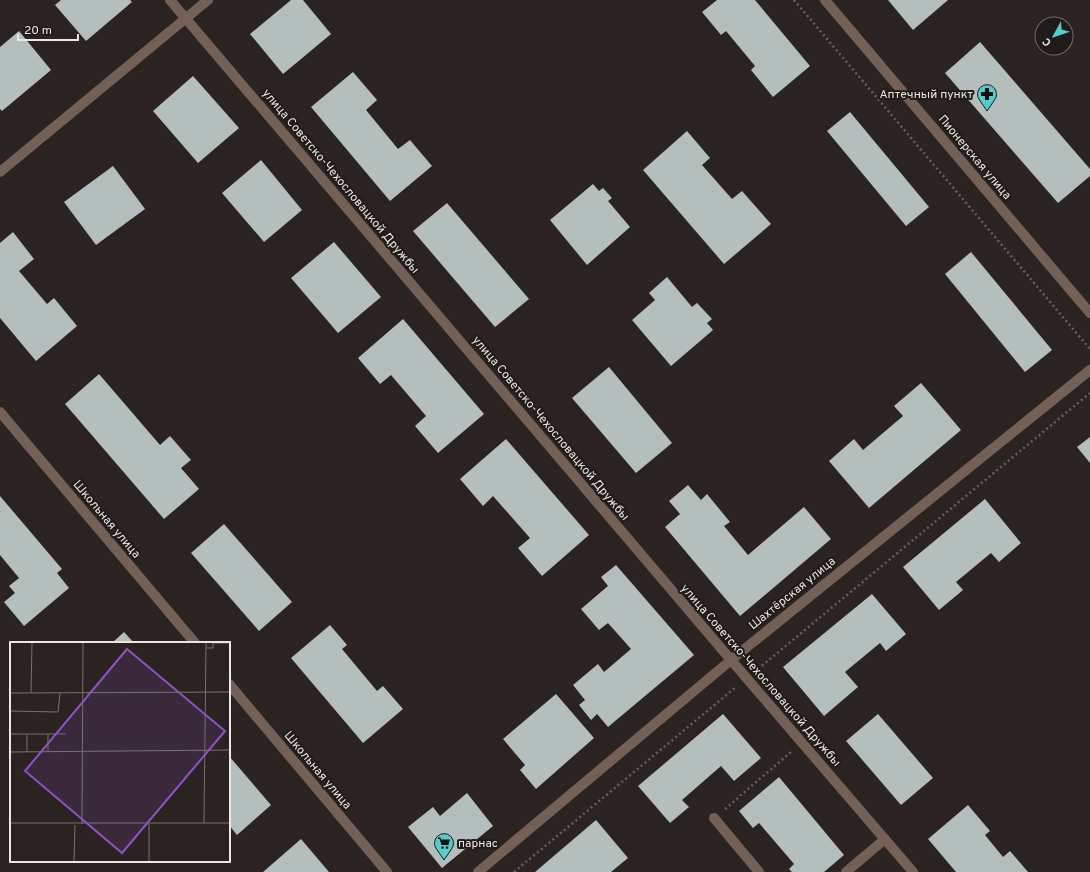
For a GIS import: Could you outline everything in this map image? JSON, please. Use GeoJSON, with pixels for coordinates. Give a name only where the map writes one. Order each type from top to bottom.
{"type":"FeatureCollection","features":[{"type":"Feature","properties":{"kind":"street","name":"улица Советско-Чехословацкой Дружбы"},"geometry":{"type":"LineString","coordinates":[[170,0],[746,678],[913,872]]}},
{"type":"Feature","properties":{"kind":"street"},"geometry":{"type":"LineString","coordinates":[[0,172],[208,0]]}},
{"type":"Feature","properties":{"kind":"street","name":"Пионерская улица"},"geometry":{"type":"LineString","coordinates":[[825,0],[1090,313]]}},
{"type":"Feature","properties":{"kind":"street","name":"Шахтёрская улица"},"geometry":{"type":"LineString","coordinates":[[478,872],[731,660],[1090,370]]}},
{"type":"Feature","properties":{"kind":"street","name":"Школьная улица"},"geometry":{"type":"LineString","coordinates":[[0,412],[194,642]]}},
{"type":"Feature","properties":{"kind":"street","name":"Школьная улица"},"geometry":{"type":"LineString","coordinates":[[230,685],[387,872]]}},
{"type":"Feature","properties":{"kind":"street"},"geometry":{"type":"LineString","coordinates":[[714,818],[759,872]]}},
{"type":"Feature","properties":{"kind":"street"},"geometry":{"type":"LineString","coordinates":[[846,872],[885,839]]}},
{"type":"Feature","properties":{"kind":"path"},"geometry":{"type":"LineString","coordinates":[[794,0],[1090,349]]}},
{"type":"Feature","properties":{"kind":"path"},"geometry":{"type":"LineString","coordinates":[[514,872],[1090,393]]}},
{"type":"Feature","properties":{"kind":"path"},"geometry":{"type":"LineString","coordinates":[[714,818],[802,743]]}},
{"type":"Feature","properties":{"kind":"building"},"geometry":{"type":"Polygon","coordinates":[[[61,0],[130,0],[132,2],[86,41],[55,5],[61,0]]]}},
{"type":"Feature","properties":{"kind":"building"},"geometry":{"type":"Polygon","coordinates":[[[291,0],[303,0],[331,34],[283,74],[250,34],[291,0]]]}},
{"type":"Feature","properties":{"kind":"building"},"geometry":{"type":"Polygon","coordinates":[[[717,0],[755,0],[810,66],[773,97],[751,70],[755,66],[726,31],[721,35],[702,12],[717,0]]]}},
{"type":"Feature","properties":{"kind":"building"},"geometry":{"type":"Polygon","coordinates":[[[888,0],[948,0],[913,30],[888,0]]]}},
{"type":"Feature","properties":{"kind":"building"},"geometry":{"type":"Polygon","coordinates":[[[19,31],[51,70],[2,111],[0,109],[0,47],[19,31]]]}},
{"type":"Feature","properties":{"kind":"building"},"geometry":{"type":"Polygon","coordinates":[[[980,42],[1090,169],[1090,176],[1058,203],[945,73],[980,42]]]}},
{"type":"Feature","properties":{"kind":"building"},"geometry":{"type":"Polygon","coordinates":[[[353,72],[377,100],[366,110],[398,149],[410,140],[432,166],[390,201],[311,107],[353,72]]]}},
{"type":"Feature","properties":{"kind":"building"},"geometry":{"type":"Polygon","coordinates":[[[193,76],[239,128],[198,163],[153,111],[193,76]]]}},
{"type":"Feature","properties":{"kind":"building"},"geometry":{"type":"Polygon","coordinates":[[[850,112],[929,207],[906,226],[827,131],[850,112]]]}},
{"type":"Feature","properties":{"kind":"building"},"geometry":{"type":"Polygon","coordinates":[[[687,131],[710,158],[702,165],[732,199],[742,191],[771,224],[724,264],[643,170],[687,131]]]}},
{"type":"Feature","properties":{"kind":"building"},"geometry":{"type":"Polygon","coordinates":[[[261,160],[302,210],[264,242],[222,193],[261,160]]]}},
{"type":"Feature","properties":{"kind":"building"},"geometry":{"type":"Polygon","coordinates":[[[113,166],[145,209],[96,245],[64,202],[113,166]]]}},
{"type":"Feature","properties":{"kind":"building"},"geometry":{"type":"Polygon","coordinates":[[[593,184],[599,191],[603,188],[612,198],[608,201],[630,227],[587,265],[550,220],[593,184]]]}},
{"type":"Feature","properties":{"kind":"building"},"geometry":{"type":"Polygon","coordinates":[[[447,203],[529,299],[495,327],[413,231],[447,203]]]}},
{"type":"Feature","properties":{"kind":"building"},"geometry":{"type":"Polygon","coordinates":[[[13,232],[34,259],[19,271],[47,304],[54,298],[77,326],[36,361],[0,318],[0,243],[13,232]]]}},
{"type":"Feature","properties":{"kind":"building"},"geometry":{"type":"Polygon","coordinates":[[[334,242],[381,297],[338,333],[291,278],[334,242]]]}},
{"type":"Feature","properties":{"kind":"building"},"geometry":{"type":"Polygon","coordinates":[[[971,252],[1052,350],[1025,372],[945,274],[971,252]]]}},
{"type":"Feature","properties":{"kind":"building"},"geometry":{"type":"Polygon","coordinates":[[[667,277],[692,307],[697,303],[712,319],[707,323],[713,330],[671,366],[632,320],[655,300],[649,293],[667,277]]]}},
{"type":"Feature","properties":{"kind":"building"},"geometry":{"type":"Polygon","coordinates":[[[403,319],[484,414],[438,453],[415,426],[426,416],[391,375],[380,384],[358,358],[403,319]]]}},
{"type":"Feature","properties":{"kind":"building"},"geometry":{"type":"Polygon","coordinates":[[[609,367],[672,443],[636,473],[572,398],[609,367]]]}},
{"type":"Feature","properties":{"kind":"building"},"geometry":{"type":"Polygon","coordinates":[[[99,374],[160,445],[170,436],[191,460],[181,468],[199,489],[164,519],[65,404],[99,374]]]}},
{"type":"Feature","properties":{"kind":"building"},"geometry":{"type":"Polygon","coordinates":[[[921,383],[961,430],[869,508],[829,461],[854,439],[863,450],[903,416],[894,406],[921,383]]]}},
{"type":"Feature","properties":{"kind":"building"},"geometry":{"type":"Polygon","coordinates":[[[1090,437],[1090,463],[1077,447],[1090,437]]]}},
{"type":"Feature","properties":{"kind":"building"},"geometry":{"type":"Polygon","coordinates":[[[506,439],[589,535],[542,576],[518,548],[530,538],[493,496],[483,506],[460,479],[506,439]]]}},
{"type":"Feature","properties":{"kind":"building"},"geometry":{"type":"Polygon","coordinates":[[[688,485],[701,500],[707,494],[730,522],[724,526],[748,555],[804,507],[831,539],[740,616],[665,527],[680,514],[669,501],[688,485]]]}},
{"type":"Feature","properties":{"kind":"building"},"geometry":{"type":"Polygon","coordinates":[[[0,496],[62,569],[57,573],[69,588],[24,626],[4,602],[15,593],[9,586],[19,578],[0,555],[0,496]]]}},
{"type":"Feature","properties":{"kind":"building"},"geometry":{"type":"Polygon","coordinates":[[[985,499],[1021,543],[999,562],[991,553],[956,582],[963,590],[939,610],[903,567],[985,499]]]}},
{"type":"Feature","properties":{"kind":"building"},"geometry":{"type":"Polygon","coordinates":[[[224,524],[292,602],[259,631],[191,553],[224,524]]]}},
{"type":"Feature","properties":{"kind":"building"},"geometry":{"type":"Polygon","coordinates":[[[616,565],[694,655],[608,727],[597,714],[591,720],[579,705],[585,700],[573,685],[598,664],[604,672],[631,649],[608,623],[599,630],[581,609],[608,586],[601,577],[616,565]]]}},
{"type":"Feature","properties":{"kind":"building"},"geometry":{"type":"Polygon","coordinates":[[[872,594],[906,634],[886,651],[880,643],[845,672],[858,687],[824,716],[783,667],[872,594]]]}},
{"type":"Feature","properties":{"kind":"building"},"geometry":{"type":"Polygon","coordinates":[[[330,625],[347,645],[342,649],[377,691],[383,686],[403,709],[363,743],[291,658],[330,625]]]}},
{"type":"Feature","properties":{"kind":"building"},"geometry":{"type":"Polygon","coordinates":[[[124,632],[133,642],[113,642],[124,632]]]}},
{"type":"Feature","properties":{"kind":"building"},"geometry":{"type":"Polygon","coordinates":[[[556,694],[594,738],[536,789],[520,770],[525,765],[503,739],[556,694]]]}},
{"type":"Feature","properties":{"kind":"building"},"geometry":{"type":"Polygon","coordinates":[[[723,714],[761,758],[734,781],[721,766],[682,800],[689,807],[670,823],[638,786],[723,714]]]}},
{"type":"Feature","properties":{"kind":"building"},"geometry":{"type":"Polygon","coordinates":[[[878,714],[933,778],[901,805],[846,741],[878,714]]]}},
{"type":"Feature","properties":{"kind":"building"},"geometry":{"type":"Polygon","coordinates":[[[230,757],[271,805],[237,835],[230,826],[230,757]]]}},
{"type":"Feature","properties":{"kind":"building"},"geometry":{"type":"Polygon","coordinates":[[[779,777],[844,855],[824,872],[792,872],[789,869],[794,864],[759,823],[753,828],[739,811],[779,777]]]}},
{"type":"Feature","properties":{"kind":"building"},"geometry":{"type":"Polygon","coordinates":[[[467,793],[493,826],[442,868],[408,827],[433,807],[440,816],[467,793]]]}},
{"type":"Feature","properties":{"kind":"building"},"geometry":{"type":"Polygon","coordinates":[[[968,805],[990,831],[985,835],[1003,857],[1010,851],[1028,872],[956,872],[928,839],[968,805]]]}},
{"type":"Feature","properties":{"kind":"building"},"geometry":{"type":"Polygon","coordinates":[[[596,820],[628,858],[611,872],[535,872],[596,820]]]}},
{"type":"Feature","properties":{"kind":"building"},"geometry":{"type":"Polygon","coordinates":[[[301,839],[329,872],[263,872],[301,839]]]}},
{"type":"Feature","properties":{"kind":"place","name":"Аптечный пункт"},"geometry":{"type":"Point","coordinates":[987,111]}},
{"type":"Feature","properties":{"kind":"place","name":"парнас"},"geometry":{"type":"Point","coordinates":[444,860]}}]}
